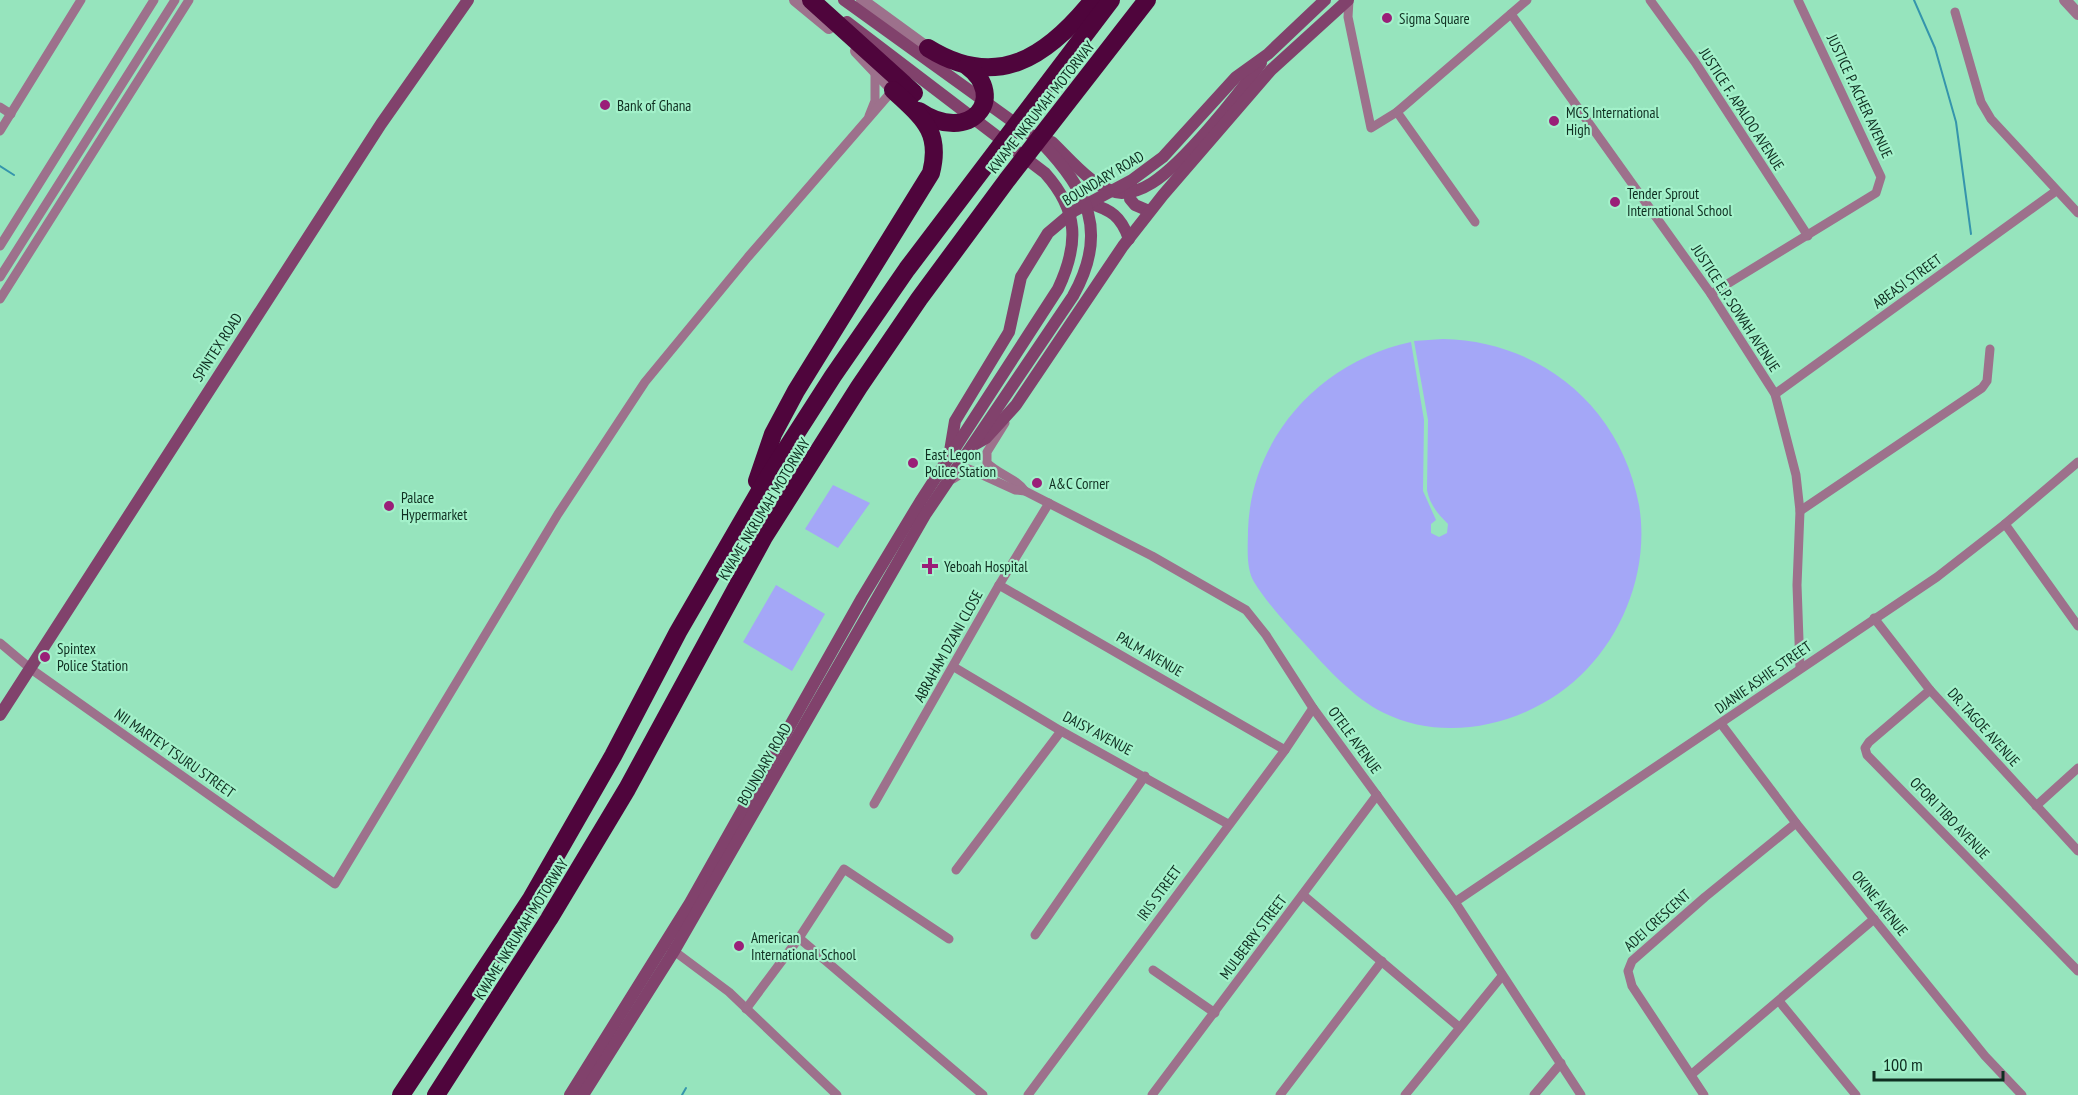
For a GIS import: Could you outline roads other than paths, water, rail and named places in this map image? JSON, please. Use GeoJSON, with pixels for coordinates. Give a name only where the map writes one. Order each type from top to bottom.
{"type":"FeatureCollection","features":[{"type":"Feature","properties":{"kind":"highway"},"geometry":{"type":"LineString","coordinates":[[811,0],[931,110],[943,132],[946,152],[941,175],[926,205],[879,274],[820,351]]}},
{"type":"Feature","properties":{"kind":"highway"},"geometry":{"type":"LineString","coordinates":[[928,48],[944,58],[981,69],[1028,59],[1060,34],[1093,0]]}},
{"type":"Feature","properties":{"kind":"highway","name":"KWAME NKRUMAH MOTORWAY"},"geometry":{"type":"LineString","coordinates":[[401,1095],[531,899],[746,514],[833,376],[907,269],[1111,0]]}},
{"type":"Feature","properties":{"kind":"highway","name":"KWAME NKRUMAH MOTORWAY"},"geometry":{"type":"LineString","coordinates":[[436,1095],[543,928],[627,789],[764,537],[859,387],[919,299],[1000,189],[1147,0]]}},
{"type":"Feature","properties":{"kind":"highway"},"geometry":{"type":"LineString","coordinates":[[910,105],[942,124],[968,122],[982,104],[984,86],[980,78],[967,66]]}},
{"type":"Feature","properties":{"kind":"highway"},"geometry":{"type":"LineString","coordinates":[[746,514],[773,434],[820,351],[930,173],[935,156],[934,141],[928,127],[910,105],[893,90]]}},
{"type":"Feature","properties":{"kind":"main road","name":"SPINTEX ROAD"},"geometry":{"type":"LineString","coordinates":[[0,715],[381,124],[468,0]]}},
{"type":"Feature","properties":{"kind":"main road","name":"BOUNDARY ROAD"},"geometry":{"type":"LineString","coordinates":[[570,1095],[669,948],[862,598],[949,457],[1058,290],[1073,250],[1070,212],[1061,191],[1045,173],[818,0]]}},
{"type":"Feature","properties":{"kind":"main road"},"geometry":{"type":"LineString","coordinates":[[844,0],[1041,142],[1052,142],[1092,179],[1122,193],[1153,183],[1199,137],[1268,54]]}},
{"type":"Feature","properties":{"kind":"main road","name":"BOUNDARY ROAD"},"geometry":{"type":"LineString","coordinates":[[949,457],[955,421],[1009,332],[1021,277],[1035,250],[1059,223],[1074,211],[1132,180],[1163,157],[1236,77],[1268,54],[1320,3]]}},
{"type":"Feature","properties":{"kind":"main road","name":"BOUNDARY ROAD"},"geometry":{"type":"LineString","coordinates":[[970,447],[986,438],[1016,405],[1149,211],[1270,70],[1345,5]]}},
{"type":"Feature","properties":{"kind":"main road","name":"BOUNDARY ROAD"},"geometry":{"type":"LineString","coordinates":[[583,1095],[941,489],[1084,276],[1089,263],[1091,230],[1086,205],[1076,181],[1041,142]]}},
{"type":"Feature","properties":{"kind":"main road"},"geometry":{"type":"LineString","coordinates":[[1132,180],[1130,199],[1149,211]]}},
{"type":"Feature","properties":{"kind":"main road"},"geometry":{"type":"LineString","coordinates":[[1089,203],[1111,210],[1124,225],[1129,238]]}},
{"type":"Feature","properties":{"kind":"street"},"geometry":{"type":"LineString","coordinates":[[0,131],[81,0]]}},
{"type":"Feature","properties":{"kind":"street"},"geometry":{"type":"LineString","coordinates":[[0,246],[154,0]]}},
{"type":"Feature","properties":{"kind":"street"},"geometry":{"type":"LineString","coordinates":[[0,278],[175,0]]}},
{"type":"Feature","properties":{"kind":"street"},"geometry":{"type":"LineString","coordinates":[[0,299],[189,0]]}},
{"type":"Feature","properties":{"kind":"street"},"geometry":{"type":"LineString","coordinates":[[795,0],[851,46],[893,90],[866,124]]}},
{"type":"Feature","properties":{"kind":"street"},"geometry":{"type":"LineString","coordinates":[[862,0],[928,48]]}},
{"type":"Feature","properties":{"kind":"street"},"geometry":{"type":"LineString","coordinates":[[1345,5],[1371,128],[1397,112],[1527,0]]}},
{"type":"Feature","properties":{"kind":"street","name":"JUSTICE F. APALOO AVENUE"},"geometry":{"type":"LineString","coordinates":[[1650,0],[1695,62],[1808,236]]}},
{"type":"Feature","properties":{"kind":"street","name":"JUSTICE P. ACHER AVENUE"},"geometry":{"type":"LineString","coordinates":[[1711,294],[1876,193],[1881,177],[1798,0]]}},
{"type":"Feature","properties":{"kind":"street"},"geometry":{"type":"LineString","coordinates":[[2065,0],[2078,14]]}},
{"type":"Feature","properties":{"kind":"street"},"geometry":{"type":"LineString","coordinates":[[1954,12],[1981,102],[2004,133],[2078,213]]}},
{"type":"Feature","properties":{"kind":"street","name":"JUSTICE E.P. SOWAH AVENUE"},"geometry":{"type":"LineString","coordinates":[[1511,14],[1711,294],[1774,394],[1796,475],[1800,511],[1797,585],[1800,668]]}},
{"type":"Feature","properties":{"kind":"street"},"geometry":{"type":"LineString","coordinates":[[866,124],[875,101],[875,72]]}},
{"type":"Feature","properties":{"kind":"street"},"geometry":{"type":"LineString","coordinates":[[0,107],[11,114]]}},
{"type":"Feature","properties":{"kind":"street"},"geometry":{"type":"LineString","coordinates":[[1397,112],[1475,222]]}},
{"type":"Feature","properties":{"kind":"street","name":"NII MARTEY TSURU STREET"},"geometry":{"type":"LineString","coordinates":[[0,643],[31,669],[335,884],[529,561],[645,382],[779,219],[866,124]]}},
{"type":"Feature","properties":{"kind":"street","name":"ABEASI STREET"},"geometry":{"type":"LineString","coordinates":[[1774,394],[2056,191]]}},
{"type":"Feature","properties":{"kind":"street"},"geometry":{"type":"LineString","coordinates":[[1800,511],[1982,388],[1987,381],[1990,349]]}},
{"type":"Feature","properties":{"kind":"street","name":"OTELE AVENUE"},"geometry":{"type":"LineString","coordinates":[[1016,405],[986,456],[987,463],[995,471],[1020,484],[1024,491]]}},
{"type":"Feature","properties":{"kind":"street","name":"DJANIE ASHIE STREET"},"geometry":{"type":"LineString","coordinates":[[1455,902],[1937,577],[2005,524],[2078,462]]}},
{"type":"Feature","properties":{"kind":"street","name":"OTELE AVENUE"},"geometry":{"type":"LineString","coordinates":[[941,489],[963,471],[969,469],[1015,490],[1024,491],[1152,556],[1241,606],[1266,635],[1313,708],[1455,902],[1581,1095]]}},
{"type":"Feature","properties":{"kind":"street","name":"ABRAHAM DZANI CLOSE"},"geometry":{"type":"LineString","coordinates":[[874,804],[999,585],[1049,504]]}},
{"type":"Feature","properties":{"kind":"street"},"geometry":{"type":"LineString","coordinates":[[2005,524],[2078,626]]}},
{"type":"Feature","properties":{"kind":"street","name":"PALM AVENUE"},"geometry":{"type":"LineString","coordinates":[[999,585],[1285,750]]}},
{"type":"Feature","properties":{"kind":"street","name":"DR. TAGOE AVENUE"},"geometry":{"type":"LineString","coordinates":[[1874,618],[1930,690],[2078,850]]}},
{"type":"Feature","properties":{"kind":"street","name":"DAISY AVENUE"},"geometry":{"type":"LineString","coordinates":[[954,667],[1061,731],[1228,824]]}},
{"type":"Feature","properties":{"kind":"street","name":"OFORI TIBO AVENUE"},"geometry":{"type":"LineString","coordinates":[[1930,690],[1869,742],[1865,748],[1868,755],[2078,971]]}},
{"type":"Feature","properties":{"kind":"street","name":"IRIS STREET"},"geometry":{"type":"LineString","coordinates":[[1028,1095],[1285,750],[1313,708]]}},
{"type":"Feature","properties":{"kind":"street","name":"OKINE AVENUE"},"geometry":{"type":"LineString","coordinates":[[1722,724],[1796,823],[1985,1056],[2022,1095]]}},
{"type":"Feature","properties":{"kind":"street"},"geometry":{"type":"LineString","coordinates":[[956,870],[1061,731]]}},
{"type":"Feature","properties":{"kind":"street"},"geometry":{"type":"LineString","coordinates":[[2036,806],[2078,768]]}},
{"type":"Feature","properties":{"kind":"street"},"geometry":{"type":"LineString","coordinates":[[1035,934],[1145,776]]}},
{"type":"Feature","properties":{"kind":"street","name":"MULBERRY STREET"},"geometry":{"type":"LineString","coordinates":[[1152,1095],[1377,795]]}},
{"type":"Feature","properties":{"kind":"street","name":"ADEI CRESCENT"},"geometry":{"type":"LineString","coordinates":[[1704,1095],[1632,986],[1628,971],[1632,961],[1796,823]]}},
{"type":"Feature","properties":{"kind":"street"},"geometry":{"type":"LineString","coordinates":[[746,1009],[799,938],[844,869],[950,939]]}},
{"type":"Feature","properties":{"kind":"street"},"geometry":{"type":"LineString","coordinates":[[1303,896],[1459,1027]]}},
{"type":"Feature","properties":{"kind":"street"},"geometry":{"type":"LineString","coordinates":[[1692,1074],[1875,919]]}},
{"type":"Feature","properties":{"kind":"street"},"geometry":{"type":"LineString","coordinates":[[799,938],[983,1095]]}},
{"type":"Feature","properties":{"kind":"street"},"geometry":{"type":"LineString","coordinates":[[669,948],[746,1009],[837,1095]]}},
{"type":"Feature","properties":{"kind":"street"},"geometry":{"type":"LineString","coordinates":[[1280,1095],[1382,962]]}},
{"type":"Feature","properties":{"kind":"street"},"geometry":{"type":"LineString","coordinates":[[1153,970],[1215,1012]]}},
{"type":"Feature","properties":{"kind":"street"},"geometry":{"type":"LineString","coordinates":[[1405,1095],[1502,976]]}},
{"type":"Feature","properties":{"kind":"street"},"geometry":{"type":"LineString","coordinates":[[1779,1001],[1856,1095]]}},
{"type":"Feature","properties":{"kind":"street"},"geometry":{"type":"LineString","coordinates":[[1534,1095],[1561,1063]]}},
{"type":"Feature","properties":{"kind":"waterway"},"geometry":{"type":"LineString","coordinates":[[1914,0],[1935,48],[1956,122],[1971,234]]}},
{"type":"Feature","properties":{"kind":"waterway"},"geometry":{"type":"LineString","coordinates":[[0,166],[14,175]]}},
{"type":"Feature","properties":{"kind":"waterway"},"geometry":{"type":"LineString","coordinates":[[682,1095],[686,1088]]}},
{"type":"Feature","properties":{"kind":"place","name":"Sigma Square"},"geometry":{"type":"Point","coordinates":[1387,18]}},
{"type":"Feature","properties":{"kind":"place","name":"Bank of Ghana"},"geometry":{"type":"Point","coordinates":[605,105]}},
{"type":"Feature","properties":{"kind":"place","name":"MCS International High"},"geometry":{"type":"Point","coordinates":[1554,121]}},
{"type":"Feature","properties":{"kind":"place","name":"Tender Sprout International School"},"geometry":{"type":"Point","coordinates":[1615,202]}},
{"type":"Feature","properties":{"kind":"place","name":"East Legon Police Station"},"geometry":{"type":"Point","coordinates":[913,463]}},
{"type":"Feature","properties":{"kind":"place","name":"A&C Corner"},"geometry":{"type":"Point","coordinates":[1037,483]}},
{"type":"Feature","properties":{"kind":"place","name":"Palace Hypermarket"},"geometry":{"type":"Point","coordinates":[389,506]}},
{"type":"Feature","properties":{"kind":"place","name":"Yeboah Hospital"},"geometry":{"type":"Point","coordinates":[930,566]}},
{"type":"Feature","properties":{"kind":"place","name":"Spintex Police Station"},"geometry":{"type":"Point","coordinates":[45,657]}},
{"type":"Feature","properties":{"kind":"place","name":"American International School"},"geometry":{"type":"Point","coordinates":[739,946]}}]}
